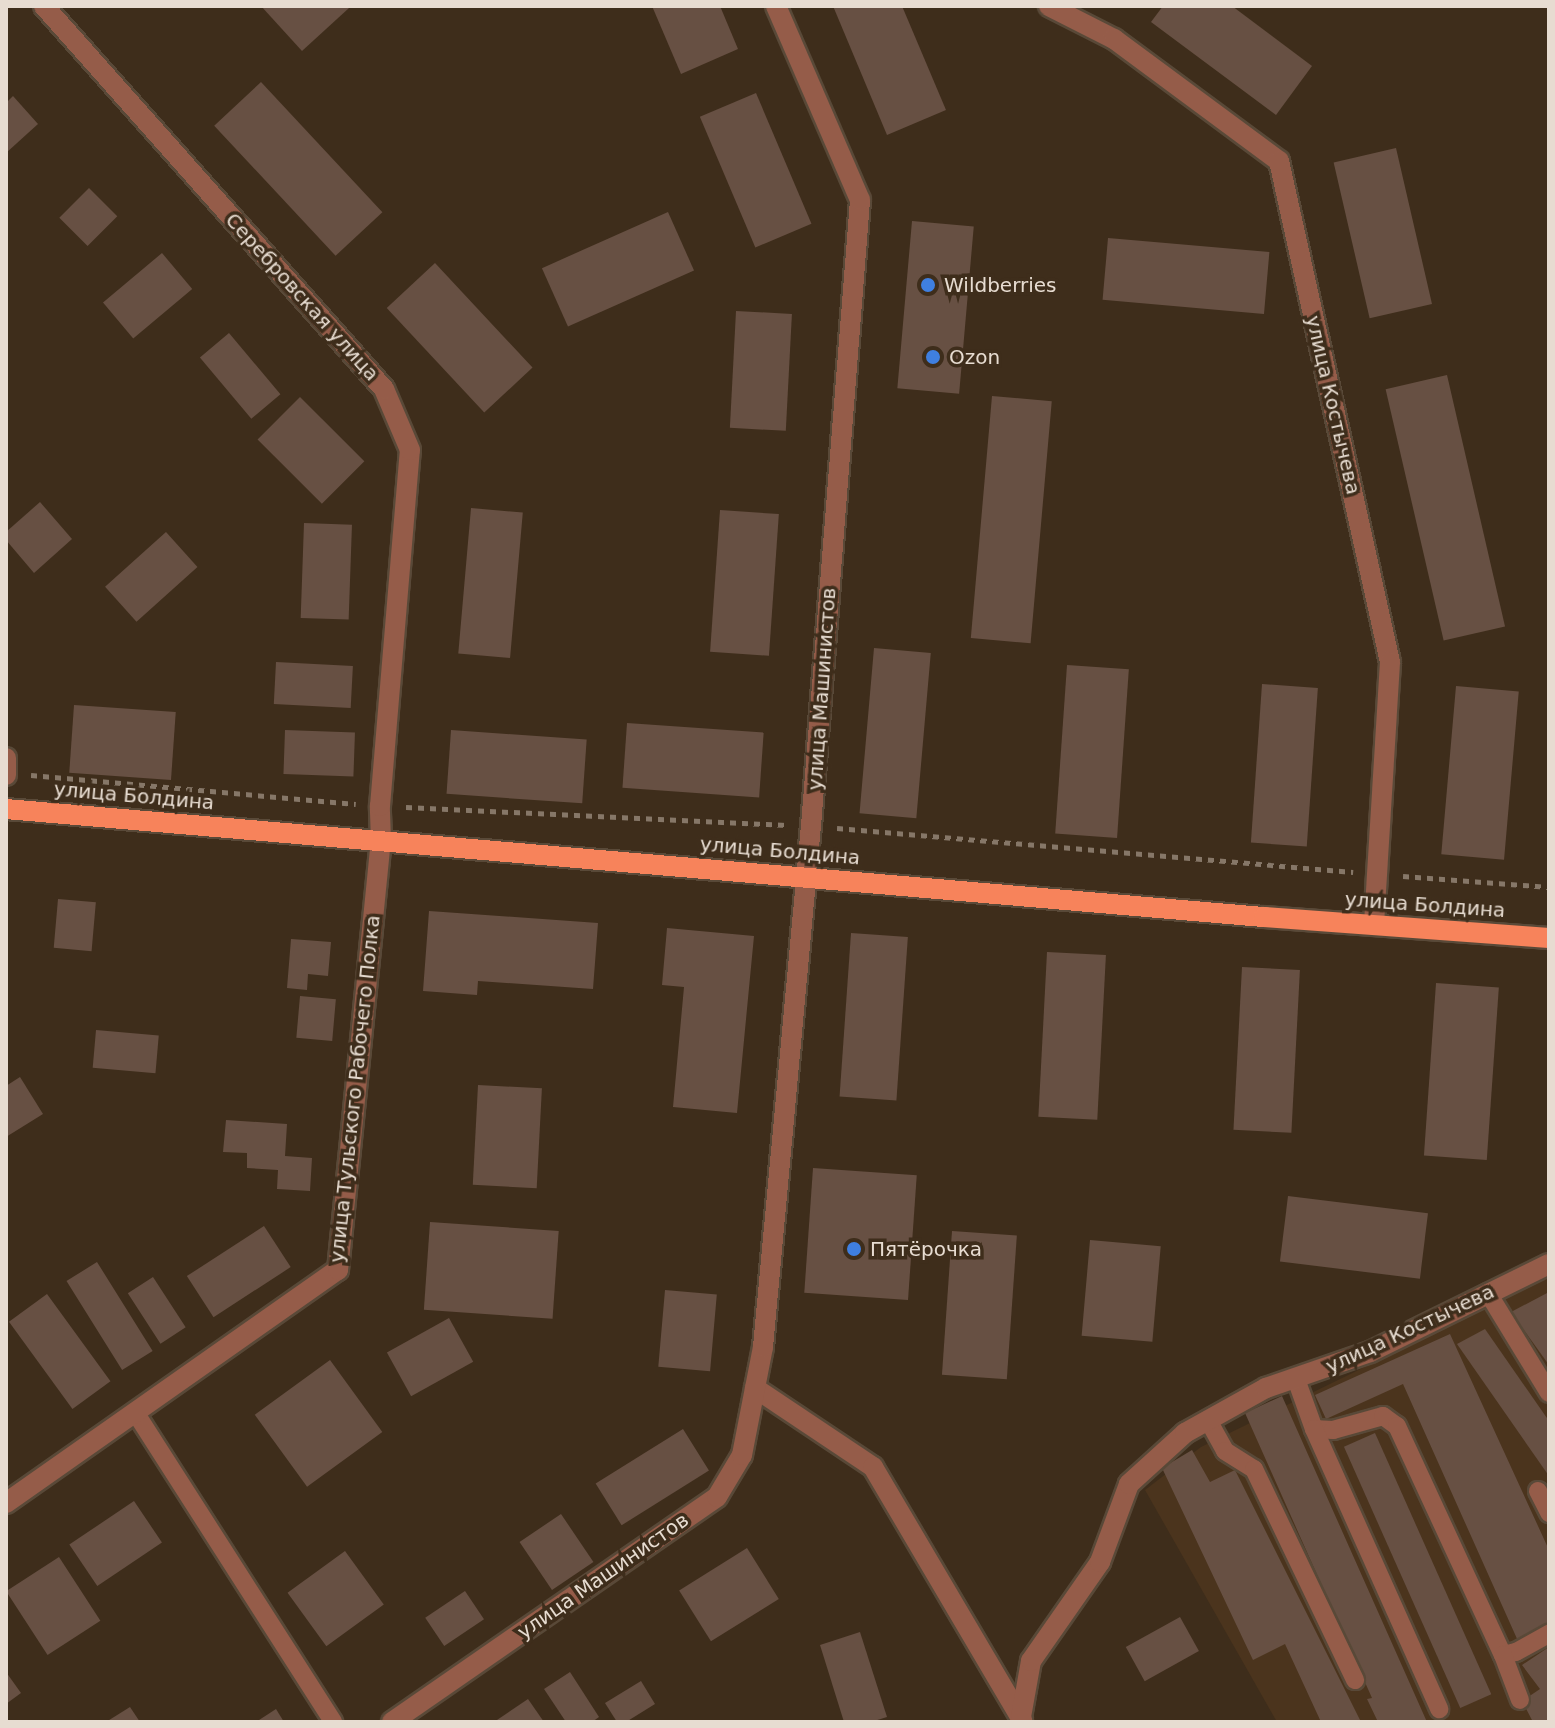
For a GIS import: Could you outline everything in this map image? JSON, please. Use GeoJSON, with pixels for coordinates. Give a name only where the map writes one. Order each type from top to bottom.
{"type":"FeatureCollection","features":[{"type":"Feature","properties":{"kind":"main road","name":"улица Болдина"},"geometry":{"type":"LineString","coordinates":[[6,809],[1549,938]]}},
{"type":"Feature","properties":{"kind":"street","name":"Серебровская улица"},"geometry":{"type":"LineString","coordinates":[[44,6],[384,389],[410,450],[380,806],[381,841]]}},
{"type":"Feature","properties":{"kind":"street","name":"улица Машинистов"},"geometry":{"type":"LineString","coordinates":[[392,1722],[717,1497],[742,1455],[763,1347],[807,878],[860,200],[776,6]]}},
{"type":"Feature","properties":{"kind":"street","name":"улица Костычева"},"geometry":{"type":"LineString","coordinates":[[1049,6],[1114,39],[1279,161],[1390,662],[1374,925]]}},
{"type":"Feature","properties":{"kind":"street"},"geometry":{"type":"LineString","coordinates":[[6,758],[6,774]]}},
{"type":"Feature","properties":{"kind":"street","name":"улица Тульского Рабочего Полка"},"geometry":{"type":"LineString","coordinates":[[6,1503],[338,1270],[381,841]]}},
{"type":"Feature","properties":{"kind":"street","name":"улица Костычева"},"geometry":{"type":"LineString","coordinates":[[1022,1720],[1031,1661],[1100,1562],[1129,1484],[1185,1433],[1266,1388],[1370,1352],[1549,1264]]}},
{"type":"Feature","properties":{"kind":"street"},"geometry":{"type":"LineString","coordinates":[[755,1388],[873,1467],[1022,1720]]}},
{"type":"Feature","properties":{"kind":"lane"},"geometry":{"type":"LineString","coordinates":[[1488,1293],[1549,1393]]}},
{"type":"Feature","properties":{"kind":"lane"},"geometry":{"type":"LineString","coordinates":[[1296,1379],[1314,1429],[1439,1709]]}},
{"type":"Feature","properties":{"kind":"lane"},"geometry":{"type":"LineString","coordinates":[[135,1412],[333,1722]]}},
{"type":"Feature","properties":{"kind":"lane"},"geometry":{"type":"LineString","coordinates":[[1314,1429],[1333,1430],[1383,1416],[1397,1426],[1503,1655],[1520,1700]]}},
{"type":"Feature","properties":{"kind":"lane"},"geometry":{"type":"LineString","coordinates":[[1208,1420],[1225,1451],[1254,1469],[1355,1680]]}},
{"type":"Feature","properties":{"kind":"lane"},"geometry":{"type":"LineString","coordinates":[[1538,1491],[1549,1513]]}},
{"type":"Feature","properties":{"kind":"lane"},"geometry":{"type":"LineString","coordinates":[[1503,1655],[1516,1652],[1549,1634]]}},
{"type":"Feature","properties":{"kind":"path"},"geometry":{"type":"LineString","coordinates":[[6,774],[380,806],[811,826],[1549,887]]}},
{"type":"Feature","properties":{"kind":"shaded area"},"geometry":{"type":"Polygon","coordinates":[[[1549,1277],[1549,1722],[1277,1722],[1145,1490],[1201,1447],[1549,1277]]]}},
{"type":"Feature","properties":{"kind":"building"},"geometry":{"type":"Polygon","coordinates":[[[261,6],[347,6],[349,8],[302,51],[261,6]]]}},
{"type":"Feature","properties":{"kind":"building"},"geometry":{"type":"Polygon","coordinates":[[[652,6],[720,6],[738,49],[681,74],[652,6]]]}},
{"type":"Feature","properties":{"kind":"building"},"geometry":{"type":"Polygon","coordinates":[[[833,6],[902,6],[946,110],[887,135],[833,6]]]}},
{"type":"Feature","properties":{"kind":"building"},"geometry":{"type":"Polygon","coordinates":[[[1163,6],[1232,6],[1312,66],[1276,115],[1151,22],[1163,6]]]}},
{"type":"Feature","properties":{"kind":"building"},"geometry":{"type":"Polygon","coordinates":[[[261,82],[382,212],[336,256],[214,126],[261,82]]]}},
{"type":"Feature","properties":{"kind":"building"},"geometry":{"type":"Polygon","coordinates":[[[756,93],[811,224],[755,248],[700,117],[756,93]]]}},
{"type":"Feature","properties":{"kind":"building"},"geometry":{"type":"Polygon","coordinates":[[[13,96],[38,124],[6,153],[6,103],[13,96]]]}},
{"type":"Feature","properties":{"kind":"building"},"geometry":{"type":"Polygon","coordinates":[[[1396,148],[1432,304],[1370,318],[1334,162],[1396,148]]]}},
{"type":"Feature","properties":{"kind":"building"},"geometry":{"type":"Polygon","coordinates":[[[89,188],[117,216],[88,246],[59,218],[89,188]]]}},
{"type":"Feature","properties":{"kind":"building"},"geometry":{"type":"Polygon","coordinates":[[[668,212],[694,270],[568,327],[542,268],[668,212]]]}},
{"type":"Feature","properties":{"kind":"building"},"geometry":{"type":"Polygon","coordinates":[[[912,221],[974,226],[959,394],[897,388],[912,221]]]}},
{"type":"Feature","properties":{"kind":"building"},"geometry":{"type":"Polygon","coordinates":[[[1108,238],[1269,252],[1264,314],[1103,300],[1108,238]]]}},
{"type":"Feature","properties":{"kind":"building"},"geometry":{"type":"Polygon","coordinates":[[[162,253],[192,289],[133,338],[103,302],[162,253]]]}},
{"type":"Feature","properties":{"kind":"building"},"geometry":{"type":"Polygon","coordinates":[[[435,263],[533,368],[484,413],[387,308],[435,263]]]}},
{"type":"Feature","properties":{"kind":"building"},"geometry":{"type":"Polygon","coordinates":[[[736,311],[792,314],[786,431],[730,428],[736,311]]]}},
{"type":"Feature","properties":{"kind":"building"},"geometry":{"type":"Polygon","coordinates":[[[229,333],[280,394],[251,419],[200,357],[229,333]]]}},
{"type":"Feature","properties":{"kind":"building"},"geometry":{"type":"Polygon","coordinates":[[[1447,375],[1505,626],[1444,641],[1386,389],[1447,375]]]}},
{"type":"Feature","properties":{"kind":"building"},"geometry":{"type":"Polygon","coordinates":[[[992,396],[1052,401],[1031,643],[971,638],[992,396]]]}},
{"type":"Feature","properties":{"kind":"building"},"geometry":{"type":"Polygon","coordinates":[[[300,397],[364,461],[322,504],[258,439],[300,397]]]}},
{"type":"Feature","properties":{"kind":"building"},"geometry":{"type":"Polygon","coordinates":[[[40,502],[72,539],[34,573],[6,540],[6,532],[40,502]]]}},
{"type":"Feature","properties":{"kind":"building"},"geometry":{"type":"Polygon","coordinates":[[[471,508],[523,513],[510,658],[458,653],[471,508]]]}},
{"type":"Feature","properties":{"kind":"building"},"geometry":{"type":"Polygon","coordinates":[[[720,510],[779,514],[769,656],[710,652],[720,510]]]}},
{"type":"Feature","properties":{"kind":"building"},"geometry":{"type":"Polygon","coordinates":[[[304,523],[352,525],[349,620],[301,618],[304,523]]]}},
{"type":"Feature","properties":{"kind":"building"},"geometry":{"type":"Polygon","coordinates":[[[166,532],[197,567],[137,622],[105,587],[166,532]]]}},
{"type":"Feature","properties":{"kind":"building"},"geometry":{"type":"Polygon","coordinates":[[[874,648],[931,653],[916,818],[860,813],[874,648]]]}},
{"type":"Feature","properties":{"kind":"building"},"geometry":{"type":"Polygon","coordinates":[[[276,662],[353,666],[351,708],[274,704],[276,662]]]}},
{"type":"Feature","properties":{"kind":"building"},"geometry":{"type":"Polygon","coordinates":[[[1067,665],[1129,669],[1117,838],[1055,834],[1067,665]]]}},
{"type":"Feature","properties":{"kind":"building"},"geometry":{"type":"Polygon","coordinates":[[[1262,684],[1318,688],[1307,847],[1251,843],[1262,684]]]}},
{"type":"Feature","properties":{"kind":"building"},"geometry":{"type":"Polygon","coordinates":[[[1456,686],[1519,691],[1504,860],[1441,854],[1456,686]]]}},
{"type":"Feature","properties":{"kind":"building"},"geometry":{"type":"Polygon","coordinates":[[[74,705],[176,712],[171,780],[69,773],[74,705]]]}},
{"type":"Feature","properties":{"kind":"building"},"geometry":{"type":"Polygon","coordinates":[[[627,723],[764,733],[759,797],[622,788],[627,723]]]}},
{"type":"Feature","properties":{"kind":"building"},"geometry":{"type":"Polygon","coordinates":[[[285,730],[355,732],[353,776],[283,774],[285,730]]]}},
{"type":"Feature","properties":{"kind":"building"},"geometry":{"type":"Polygon","coordinates":[[[451,730],[587,739],[582,803],[447,794],[451,730]]]}},
{"type":"Feature","properties":{"kind":"building"},"geometry":{"type":"Polygon","coordinates":[[[58,899],[96,902],[92,951],[54,948],[58,899]]]}},
{"type":"Feature","properties":{"kind":"building"},"geometry":{"type":"Polygon","coordinates":[[[429,911],[598,923],[593,989],[478,981],[477,995],[423,991],[429,911]]]}},
{"type":"Feature","properties":{"kind":"building"},"geometry":{"type":"Polygon","coordinates":[[[667,928],[754,936],[737,1113],[673,1107],[684,987],[662,985],[667,928]]]}},
{"type":"Feature","properties":{"kind":"building"},"geometry":{"type":"Polygon","coordinates":[[[851,933],[908,937],[896,1101],[840,1097],[851,933]]]}},
{"type":"Feature","properties":{"kind":"building"},"geometry":{"type":"Polygon","coordinates":[[[291,939],[331,942],[328,976],[308,974],[307,990],[287,988],[291,939]]]}},
{"type":"Feature","properties":{"kind":"building"},"geometry":{"type":"Polygon","coordinates":[[[1047,952],[1106,955],[1097,1120],[1038,1117],[1047,952]]]}},
{"type":"Feature","properties":{"kind":"building"},"geometry":{"type":"Polygon","coordinates":[[[1242,967],[1300,970],[1291,1133],[1233,1130],[1242,967]]]}},
{"type":"Feature","properties":{"kind":"building"},"geometry":{"type":"Polygon","coordinates":[[[1436,983],[1499,987],[1487,1160],[1424,1156],[1436,983]]]}},
{"type":"Feature","properties":{"kind":"building"},"geometry":{"type":"Polygon","coordinates":[[[300,996],[336,999],[332,1041],[296,1038],[300,996]]]}},
{"type":"Feature","properties":{"kind":"building"},"geometry":{"type":"Polygon","coordinates":[[[96,1030],[159,1035],[155,1073],[93,1068],[96,1030]]]}},
{"type":"Feature","properties":{"kind":"building"},"geometry":{"type":"Polygon","coordinates":[[[20,1077],[43,1114],[6,1137],[6,1086],[20,1077]]]}},
{"type":"Feature","properties":{"kind":"building"},"geometry":{"type":"Polygon","coordinates":[[[478,1085],[542,1088],[537,1188],[473,1185],[478,1085]]]}},
{"type":"Feature","properties":{"kind":"building"},"geometry":{"type":"Polygon","coordinates":[[[226,1120],[287,1124],[285,1156],[312,1158],[310,1191],[277,1189],[278,1170],[247,1168],[247,1153],[223,1152],[226,1120]]]}},
{"type":"Feature","properties":{"kind":"building"},"geometry":{"type":"Polygon","coordinates":[[[813,1168],[917,1175],[908,1300],[804,1293],[813,1168]]]}},
{"type":"Feature","properties":{"kind":"building"},"geometry":{"type":"Polygon","coordinates":[[[1288,1196],[1428,1213],[1420,1279],[1280,1262],[1288,1196]]]}},
{"type":"Feature","properties":{"kind":"building"},"geometry":{"type":"Polygon","coordinates":[[[430,1222],[559,1231],[553,1319],[424,1310],[430,1222]]]}},
{"type":"Feature","properties":{"kind":"building"},"geometry":{"type":"Polygon","coordinates":[[[264,1226],[291,1267],[214,1317],[187,1276],[264,1226]]]}},
{"type":"Feature","properties":{"kind":"building"},"geometry":{"type":"Polygon","coordinates":[[[952,1231],[1017,1236],[1007,1379],[942,1375],[952,1231]]]}},
{"type":"Feature","properties":{"kind":"building"},"geometry":{"type":"Polygon","coordinates":[[[1090,1240],[1161,1246],[1152,1342],[1082,1336],[1090,1240]]]}},
{"type":"Feature","properties":{"kind":"building"},"geometry":{"type":"Polygon","coordinates":[[[97,1262],[153,1351],[122,1370],[66,1281],[97,1262]]]}},
{"type":"Feature","properties":{"kind":"building"},"geometry":{"type":"Polygon","coordinates":[[[153,1277],[186,1327],[161,1344],[128,1293],[153,1277]]]}},
{"type":"Feature","properties":{"kind":"building"},"geometry":{"type":"Polygon","coordinates":[[[665,1290],[717,1295],[710,1371],[658,1367],[665,1290]]]}},
{"type":"Feature","properties":{"kind":"building"},"geometry":{"type":"Polygon","coordinates":[[[1549,1292],[1549,1365],[1511,1312],[1549,1292]]]}},
{"type":"Feature","properties":{"kind":"building"},"geometry":{"type":"Polygon","coordinates":[[[47,1294],[110,1381],[72,1409],[9,1322],[47,1294]]]}},
{"type":"Feature","properties":{"kind":"building"},"geometry":{"type":"Polygon","coordinates":[[[449,1318],[473,1362],[411,1396],[387,1352],[449,1318]]]}},
{"type":"Feature","properties":{"kind":"building"},"geometry":{"type":"Polygon","coordinates":[[[1485,1329],[1549,1421],[1549,1476],[1457,1344],[1485,1329]]]}},
{"type":"Feature","properties":{"kind":"building"},"geometry":{"type":"Polygon","coordinates":[[[1450,1334],[1549,1550],[1549,1626],[1518,1641],[1403,1384],[1326,1419],[1315,1395],[1450,1334]]]}},
{"type":"Feature","properties":{"kind":"building"},"geometry":{"type":"Polygon","coordinates":[[[330,1360],[382,1432],[307,1487],[255,1415],[330,1360]]]}},
{"type":"Feature","properties":{"kind":"building"},"geometry":{"type":"Polygon","coordinates":[[[1282,1396],[1427,1722],[1378,1722],[1367,1699],[1372,1698],[1245,1413],[1282,1396]]]}},
{"type":"Feature","properties":{"kind":"building"},"geometry":{"type":"Polygon","coordinates":[[[683,1429],[709,1471],[622,1525],[596,1484],[683,1429]]]}},
{"type":"Feature","properties":{"kind":"building"},"geometry":{"type":"Polygon","coordinates":[[[1375,1433],[1491,1694],[1460,1708],[1344,1447],[1375,1433]]]}},
{"type":"Feature","properties":{"kind":"building"},"geometry":{"type":"Polygon","coordinates":[[[1192,1450],[1210,1482],[1235,1470],[1361,1722],[1321,1722],[1285,1644],[1253,1660],[1162,1468],[1192,1450]]]}},
{"type":"Feature","properties":{"kind":"building"},"geometry":{"type":"Polygon","coordinates":[[[134,1501],[162,1542],[97,1586],[69,1545],[134,1501]]]}},
{"type":"Feature","properties":{"kind":"building"},"geometry":{"type":"Polygon","coordinates":[[[561,1514],[593,1562],[552,1590],[520,1542],[561,1514]]]}},
{"type":"Feature","properties":{"kind":"building"},"geometry":{"type":"Polygon","coordinates":[[[747,1548],[779,1599],[711,1641],[679,1590],[747,1548]]]}},
{"type":"Feature","properties":{"kind":"building"},"geometry":{"type":"Polygon","coordinates":[[[345,1551],[384,1604],[326,1646],[288,1593],[345,1551]]]}},
{"type":"Feature","properties":{"kind":"building"},"geometry":{"type":"Polygon","coordinates":[[[59,1557],[100,1621],[48,1655],[6,1591],[59,1557]]]}},
{"type":"Feature","properties":{"kind":"building"},"geometry":{"type":"Polygon","coordinates":[[[465,1591],[484,1619],[444,1646],[425,1618],[465,1591]]]}},
{"type":"Feature","properties":{"kind":"building"},"geometry":{"type":"Polygon","coordinates":[[[1180,1617],[1199,1651],[1145,1681],[1126,1647],[1180,1617]]]}},
{"type":"Feature","properties":{"kind":"building"},"geometry":{"type":"Polygon","coordinates":[[[860,1632],[887,1717],[871,1722],[844,1722],[820,1645],[860,1632]]]}},
{"type":"Feature","properties":{"kind":"building"},"geometry":{"type":"Polygon","coordinates":[[[1549,1647],[1549,1722],[1533,1722],[1522,1701],[1540,1689],[1522,1665],[1549,1647]]]}},
{"type":"Feature","properties":{"kind":"building"},"geometry":{"type":"Polygon","coordinates":[[[6,1672],[21,1693],[6,1704],[6,1672]]]}},
{"type":"Feature","properties":{"kind":"building"},"geometry":{"type":"Polygon","coordinates":[[[570,1672],[599,1717],[592,1722],[566,1722],[544,1689],[570,1672]]]}},
{"type":"Feature","properties":{"kind":"building"},"geometry":{"type":"Polygon","coordinates":[[[641,1681],[655,1704],[626,1722],[617,1722],[605,1703],[641,1681]]]}},
{"type":"Feature","properties":{"kind":"building"},"geometry":{"type":"Polygon","coordinates":[[[528,1699],[544,1722],[494,1722],[528,1699]]]}},
{"type":"Feature","properties":{"kind":"building"},"geometry":{"type":"Polygon","coordinates":[[[130,1707],[140,1722],[106,1722],[130,1707]]]}},
{"type":"Feature","properties":{"kind":"building"},"geometry":{"type":"Polygon","coordinates":[[[276,1709],[284,1722],[256,1722],[276,1709]]]}},
{"type":"Feature","properties":{"kind":"place","name":"Wildberries"},"geometry":{"type":"Point","coordinates":[928,285]}},
{"type":"Feature","properties":{"kind":"place","name":"Ozon"},"geometry":{"type":"Point","coordinates":[933,357]}},
{"type":"Feature","properties":{"kind":"place","name":"Пятёрочка"},"geometry":{"type":"Point","coordinates":[854,1249]}}]}
